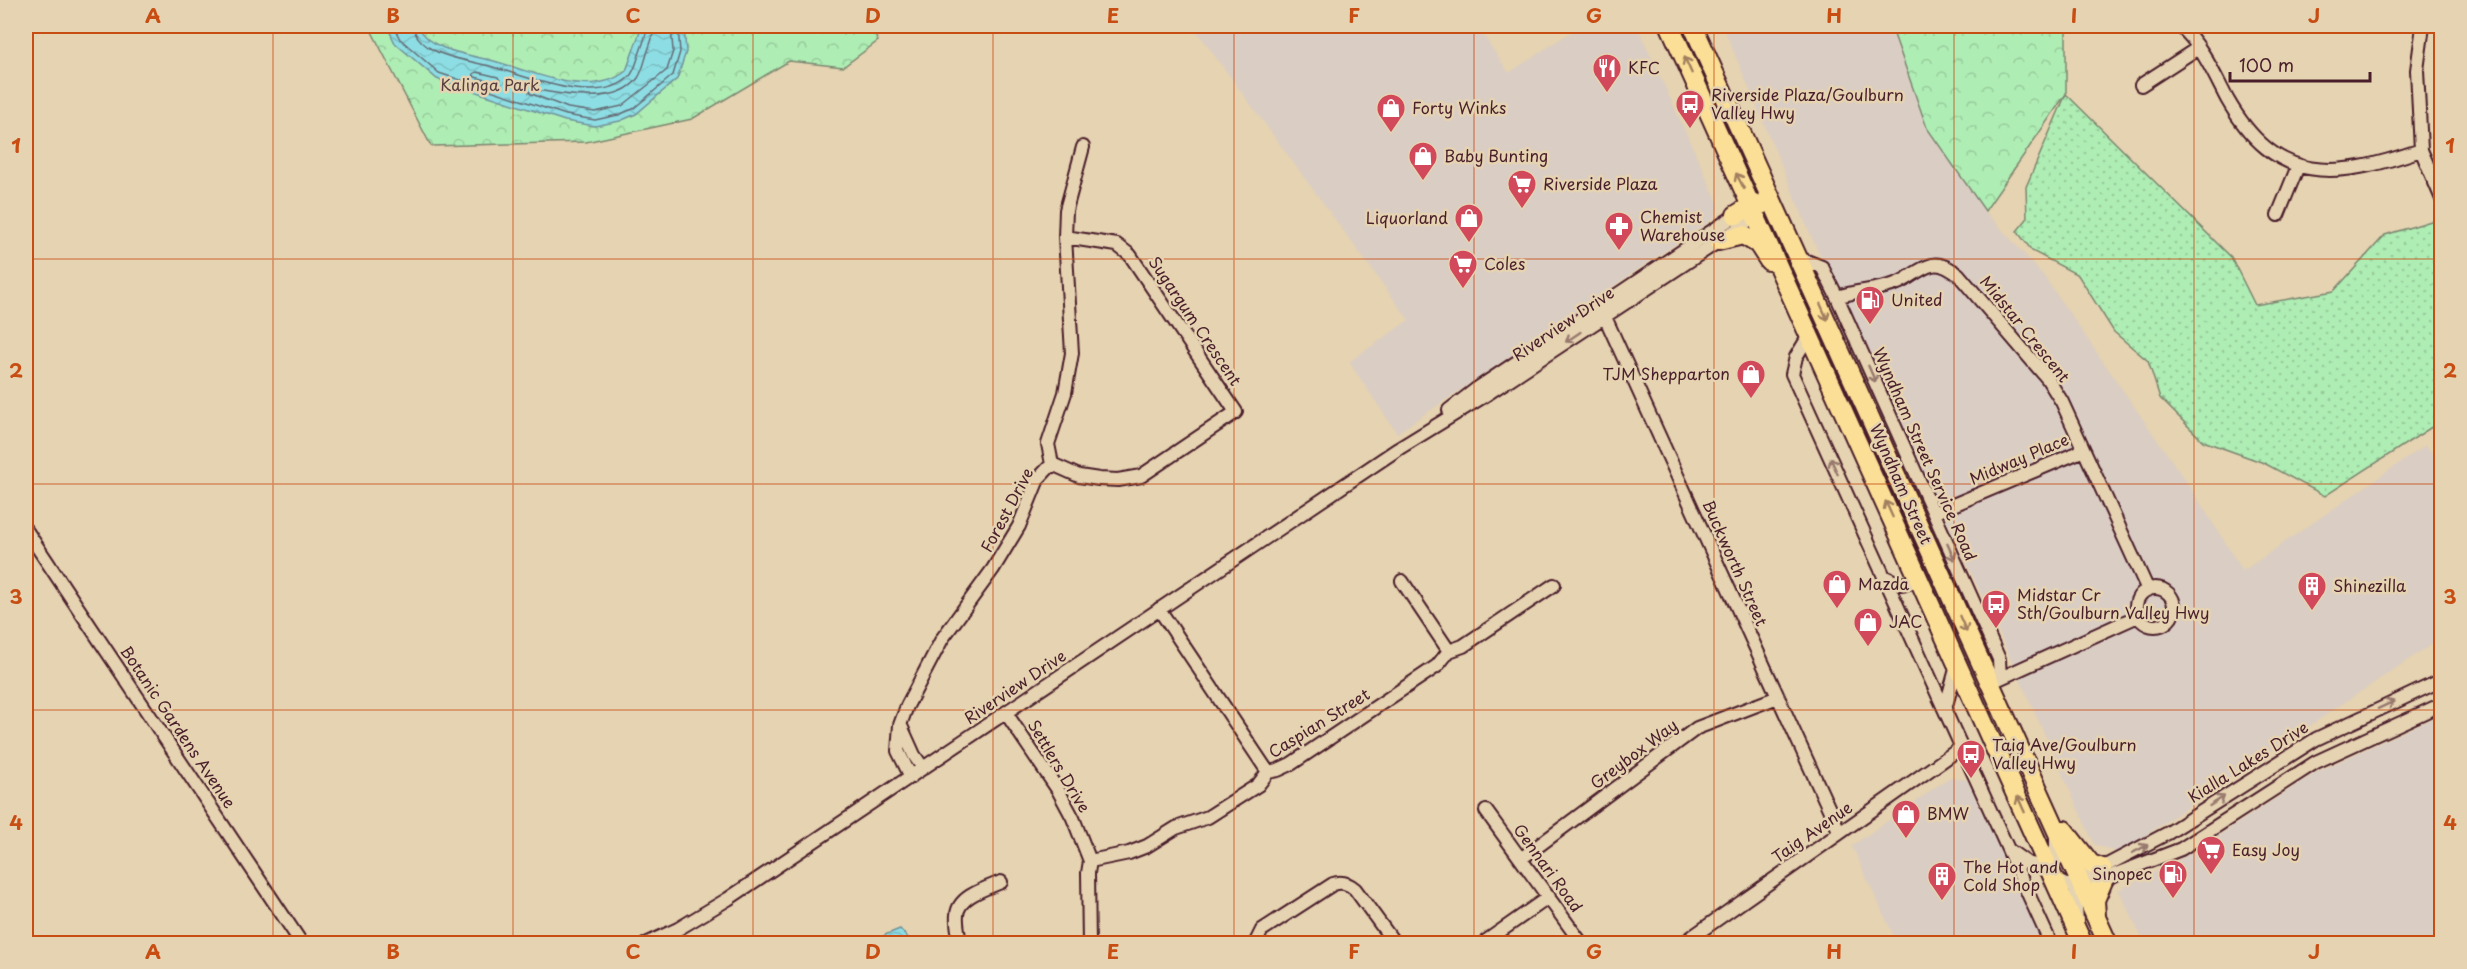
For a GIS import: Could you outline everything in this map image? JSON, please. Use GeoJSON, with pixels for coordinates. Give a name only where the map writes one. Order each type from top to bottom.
{"type":"FeatureCollection","features":[{"type":"Feature","properties":{"kind":"highway","name":"Wyndham Street"},"geometry":{"type":"LineString","coordinates":[[1670,26],[1751,213],[1810,333],[2080,939]]}},
{"type":"Feature","properties":{"kind":"highway","name":"Wyndham Street"},"geometry":{"type":"LineString","coordinates":[[1694,26],[1946,585],[1995,681],[2055,827],[2108,944]]}},
{"type":"Feature","properties":{"kind":"highway"},"geometry":{"type":"LineString","coordinates":[[1709,60],[1717,89],[1759,184],[1751,213],[1775,209],[1782,220]]}},
{"type":"Feature","properties":{"kind":"highway"},"geometry":{"type":"LineString","coordinates":[[1718,241],[1743,235],[1758,244],[1792,309],[1810,333]]}},
{"type":"Feature","properties":{"kind":"highway"},"geometry":{"type":"LineString","coordinates":[[1921,582],[1938,567]]}},
{"type":"Feature","properties":{"kind":"highway"},"geometry":{"type":"LineString","coordinates":[[1930,600],[1946,585]]}},
{"type":"Feature","properties":{"kind":"highway"},"geometry":{"type":"LineString","coordinates":[[2048,810],[2091,864],[2103,874],[2095,900],[2097,919]]}},
{"type":"Feature","properties":{"kind":"street"},"geometry":{"type":"LineString","coordinates":[[2180,26],[2198,48],[2244,126],[2266,148],[2298,166],[2326,171],[2360,168],[2387,162],[2421,150]]}},
{"type":"Feature","properties":{"kind":"street"},"geometry":{"type":"LineString","coordinates":[[2423,26],[2417,70],[2421,150],[2432,181],[2442,199]]}},
{"type":"Feature","properties":{"kind":"street"},"geometry":{"type":"LineString","coordinates":[[2141,85],[2198,48]]}},
{"type":"Feature","properties":{"kind":"street","name":"Forest Drive"},"geometry":{"type":"LineString","coordinates":[[910,777],[898,751],[900,725],[907,706],[942,639],[993,569],[1019,526],[1038,479],[1052,464],[1048,444],[1065,393],[1072,353],[1065,237],[1066,210],[1083,147]]}},
{"type":"Feature","properties":{"kind":"street"},"geometry":{"type":"LineString","coordinates":[[2278,215],[2298,166]]}},
{"type":"Feature","properties":{"kind":"street","name":"Riverview Drive"},"geometry":{"type":"LineString","coordinates":[[646,944],[712,909],[1398,448],[1475,390],[1718,241],[1751,213]]}},
{"type":"Feature","properties":{"kind":"street","name":"Riverview Drive"},"geometry":{"type":"LineString","coordinates":[[1602,311],[1751,213]]}},
{"type":"Feature","properties":{"kind":"street","name":"Sugargum Crescent"},"geometry":{"type":"LineString","coordinates":[[1052,464],[1079,476],[1118,480],[1141,476],[1236,412],[1130,255],[1117,245],[1065,237]]}},
{"type":"Feature","properties":{"kind":"street","name":"Wyndham Street Service Road"},"geometry":{"type":"LineString","coordinates":[[1799,258],[1822,267],[1837,297],[1999,659],[1995,681]]}},
{"type":"Feature","properties":{"kind":"street","name":"Midstar Crescent"},"geometry":{"type":"LineString","coordinates":[[1837,297],[1855,291],[1892,285],[1932,265],[1944,265],[1958,274],[2047,378],[2062,402],[2148,590]]}},
{"type":"Feature","properties":{"kind":"street","name":"Buckworth Street"},"geometry":{"type":"LineString","coordinates":[[1602,311],[1840,832]]}},
{"type":"Feature","properties":{"kind":"street"},"geometry":{"type":"LineString","coordinates":[[1810,333],[1796,357],[1792,374],[2051,944]]}},
{"type":"Feature","properties":{"kind":"street","name":"Midway Place"},"geometry":{"type":"LineString","coordinates":[[1934,513],[2084,450]]}},
{"type":"Feature","properties":{"kind":"street","name":"Botanic Gardens Avenue"},"geometry":{"type":"LineString","coordinates":[[26,530],[302,944]]}},
{"type":"Feature","properties":{"kind":"street"},"geometry":{"type":"LineString","coordinates":[[1885,576],[1900,584],[1921,582]]}},
{"type":"Feature","properties":{"kind":"street"},"geometry":{"type":"LineString","coordinates":[[1402,581],[1449,651]]}},
{"type":"Feature","properties":{"kind":"street","name":"Caspian Street"},"geometry":{"type":"LineString","coordinates":[[1090,861],[1129,853],[1147,846],[1176,828],[1208,817],[1258,785],[1268,772],[1291,764],[1437,666],[1449,651],[1463,646],[1554,585]]}},
{"type":"Feature","properties":{"kind":"street"},"geometry":{"type":"LineString","coordinates":[[2154,588],[2166,592],[2173,601],[2173,614],[2169,620],[2157,626],[2144,623],[2138,616],[2136,603],[2139,597],[2148,590],[2154,588]]}},
{"type":"Feature","properties":{"kind":"street"},"geometry":{"type":"LineString","coordinates":[[1160,609],[1268,772]]}},
{"type":"Feature","properties":{"kind":"street"},"geometry":{"type":"LineString","coordinates":[[1995,681],[2138,616]]}},
{"type":"Feature","properties":{"kind":"street"},"geometry":{"type":"LineString","coordinates":[[1944,709],[1958,662]]}},
{"type":"Feature","properties":{"kind":"street","name":"Kialla Lakes Drive"},"geometry":{"type":"LineString","coordinates":[[2103,874],[2266,769],[2342,725],[2442,680]]}},
{"type":"Feature","properties":{"kind":"street","name":"Greybox Way"},"geometry":{"type":"LineString","coordinates":[[1522,858],[1697,728],[1778,697]]}},
{"type":"Feature","properties":{"kind":"street","name":"Kialla Lakes Drive"},"geometry":{"type":"LineString","coordinates":[[2080,885],[2088,875],[2116,874],[2173,852],[2316,762],[2442,704]]}},
{"type":"Feature","properties":{"kind":"street","name":"Settlers Drive"},"geometry":{"type":"LineString","coordinates":[[1006,713],[1058,790],[1090,861],[1088,873],[1089,944]]}},
{"type":"Feature","properties":{"kind":"street"},"geometry":{"type":"LineString","coordinates":[[900,725],[914,755],[923,768]]}},
{"type":"Feature","properties":{"kind":"street","name":"Taig Avenue"},"geometry":{"type":"LineString","coordinates":[[1682,944],[1962,747]]}},
{"type":"Feature","properties":{"kind":"street"},"geometry":{"type":"LineString","coordinates":[[2266,769],[2305,750],[2309,751],[2316,762]]}},
{"type":"Feature","properties":{"kind":"street","name":"Gennari Road"},"geometry":{"type":"LineString","coordinates":[[1486,811],[1582,944]]}},
{"type":"Feature","properties":{"kind":"street"},"geometry":{"type":"LineString","coordinates":[[2052,873],[2056,860],[2055,827]]}},
{"type":"Feature","properties":{"kind":"street"},"geometry":{"type":"LineString","coordinates":[[2162,837],[2173,852]]}},
{"type":"Feature","properties":{"kind":"street"},"geometry":{"type":"LineString","coordinates":[[2009,851],[2052,873],[2066,885],[2080,885]]}},
{"type":"Feature","properties":{"kind":"street"},"geometry":{"type":"LineString","coordinates":[[960,944],[956,913],[959,907],[979,891],[1001,882]]}},
{"type":"Feature","properties":{"kind":"street"},"geometry":{"type":"LineString","coordinates":[[1255,944],[1262,930],[1338,882],[1348,884],[1355,889],[1395,944]]}},
{"type":"Feature","properties":{"kind":"street"},"geometry":{"type":"LineString","coordinates":[[2080,885],[2075,893],[2080,939]]}},
{"type":"Feature","properties":{"kind":"street"},"geometry":{"type":"LineString","coordinates":[[1482,944],[1551,900]]}},
{"type":"Feature","properties":{"kind":"street"},"geometry":{"type":"LineString","coordinates":[[1495,944],[1551,900]]}},
{"type":"Feature","properties":{"kind":"shaded area","name":"Riverside Plaza"},"geometry":{"type":"Polygon","coordinates":[[[1193,26],[1477,26],[1509,73],[1580,26],[1637,26],[1718,203],[1714,218],[1397,433],[1349,362],[1409,320],[1193,26]]]}},
{"type":"Feature","properties":{"kind":"shaded area"},"geometry":{"type":"Polygon","coordinates":[[[1723,26],[1891,26],[1927,128],[1985,211],[2043,275],[2192,490],[2243,571],[2426,445],[2441,466],[2441,638],[2119,853],[2094,844],[1985,602],[1811,236],[1723,26]]]}},
{"type":"Feature","properties":{"kind":"shaded area"},"geometry":{"type":"Polygon","coordinates":[[[2441,714],[2441,943],[2144,943],[2119,890],[2192,853],[2315,773],[2441,714]]]}},
{"type":"Feature","properties":{"kind":"shaded area"},"geometry":{"type":"Polygon","coordinates":[[[1950,777],[1967,780],[2043,943],[1897,943],[1852,846],[1950,777]]]}},
{"type":"Feature","properties":{"kind":"green space","name":"Kalinga Park"},"geometry":{"type":"Polygon","coordinates":[[[369,26],[870,26],[878,41],[843,67],[789,61],[692,119],[586,142],[431,146],[369,26]]]}},
{"type":"Feature","properties":{"kind":"green space"},"geometry":{"type":"Polygon","coordinates":[[[1891,26],[2066,26],[2066,94],[1985,211],[1927,128],[1891,26]]]}},
{"type":"Feature","properties":{"kind":"green space"},"geometry":{"type":"Polygon","coordinates":[[[2066,94],[2231,257],[2255,305],[2334,291],[2385,235],[2441,218],[2441,421],[2325,496],[2264,463],[2203,441],[2160,398],[2148,361],[2114,332],[2078,275],[2032,251],[2017,231],[2027,219],[2026,187],[2066,94]]]}},
{"type":"Feature","properties":{"kind":"water"},"geometry":{"type":"Polygon","coordinates":[[[387,26],[418,26],[424,35],[451,51],[561,81],[579,83],[596,83],[612,79],[626,71],[642,26],[684,26],[686,52],[677,79],[636,114],[620,121],[595,126],[565,121],[437,79],[395,43],[387,26]]]}},
{"type":"Feature","properties":{"kind":"water"},"geometry":{"type":"Polygon","coordinates":[[[900,929],[913,943],[875,943],[885,935],[900,929]]]}},
{"type":"Feature","properties":{"kind":"place","name":"KFC"},"geometry":{"type":"Point","coordinates":[1607,94]}},
{"type":"Feature","properties":{"kind":"place","name":"Riverside Plaza/Goulburn Valley Hwy"},"geometry":{"type":"Point","coordinates":[1690,130]}},
{"type":"Feature","properties":{"kind":"place","name":"Forty Winks"},"geometry":{"type":"Point","coordinates":[1391,134]}},
{"type":"Feature","properties":{"kind":"place","name":"Baby Bunting"},"geometry":{"type":"Point","coordinates":[1423,182]}},
{"type":"Feature","properties":{"kind":"place","name":"Riverside Plaza"},"geometry":{"type":"Point","coordinates":[1522,210]}},
{"type":"Feature","properties":{"kind":"place","name":"Liquorland"},"geometry":{"type":"Point","coordinates":[1469,244]}},
{"type":"Feature","properties":{"kind":"place","name":"Chemist Warehouse"},"geometry":{"type":"Point","coordinates":[1619,252]}},
{"type":"Feature","properties":{"kind":"place","name":"Coles"},"geometry":{"type":"Point","coordinates":[1463,290]}},
{"type":"Feature","properties":{"kind":"place","name":"United"},"geometry":{"type":"Point","coordinates":[1870,326]}},
{"type":"Feature","properties":{"kind":"place","name":"TJM Shepparton"},"geometry":{"type":"Point","coordinates":[1751,400]}},
{"type":"Feature","properties":{"kind":"place","name":"Mazda"},"geometry":{"type":"Point","coordinates":[1837,610]}},
{"type":"Feature","properties":{"kind":"place","name":"Shinezilla"},"geometry":{"type":"Point","coordinates":[2312,612]}},
{"type":"Feature","properties":{"kind":"place","name":"Midstar Cr Sth/Goulburn Valley Hwy"},"geometry":{"type":"Point","coordinates":[1996,630]}},
{"type":"Feature","properties":{"kind":"place","name":"JAC"},"geometry":{"type":"Point","coordinates":[1868,648]}},
{"type":"Feature","properties":{"kind":"place","name":"Taig Ave/Goulburn Valley Hwy"},"geometry":{"type":"Point","coordinates":[1971,780]}},
{"type":"Feature","properties":{"kind":"place","name":"BMW"},"geometry":{"type":"Point","coordinates":[1906,840]}},
{"type":"Feature","properties":{"kind":"place","name":"Easy Joy"},"geometry":{"type":"Point","coordinates":[2211,876]}},
{"type":"Feature","properties":{"kind":"place","name":"Sinopec"},"geometry":{"type":"Point","coordinates":[2173,900]}},
{"type":"Feature","properties":{"kind":"place","name":"The Hot and Cold Shop"},"geometry":{"type":"Point","coordinates":[1942,902]}}]}
